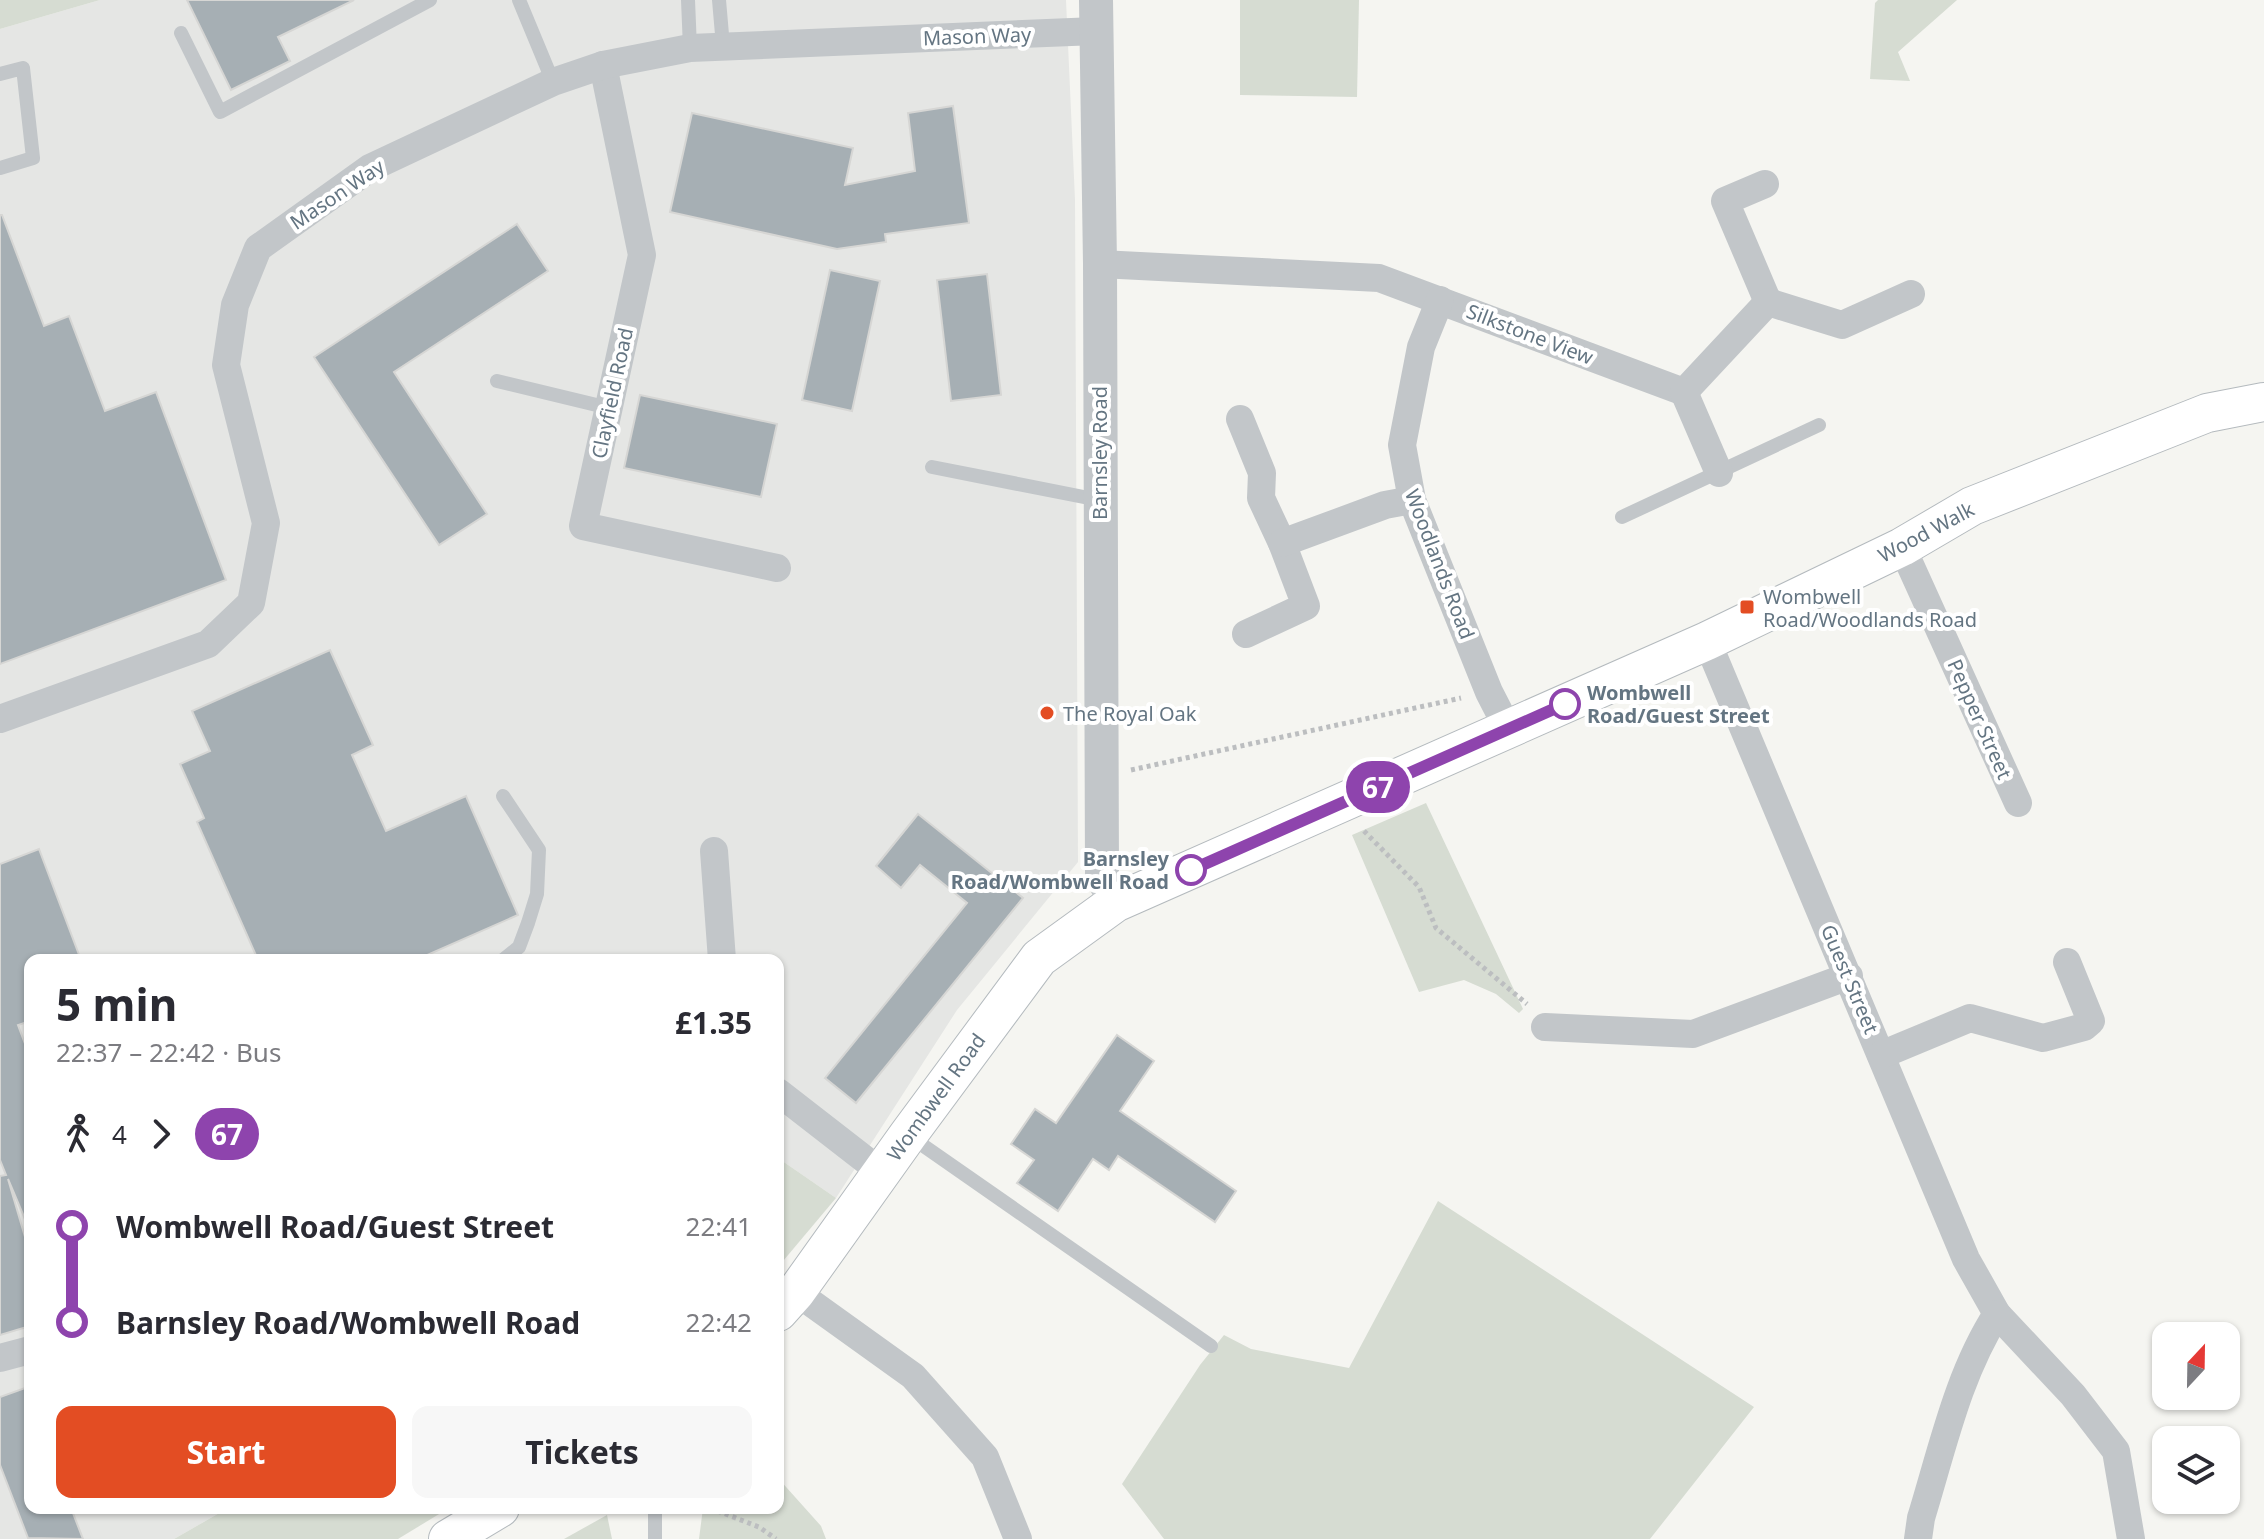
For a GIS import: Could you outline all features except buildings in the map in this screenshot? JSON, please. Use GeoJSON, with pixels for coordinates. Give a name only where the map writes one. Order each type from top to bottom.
{"type":"FeatureCollection","features":[{"type":"Feature","properties":{"kind":"main road","name":"Wood Walk"},"geometry":{"type":"LineString","coordinates":[[1115,903],[1707,641],[1902,547],[1972,506],[2207,413],[2264,402]]}},
{"type":"Feature","properties":{"kind":"main road","name":"Wombwell Road"},"geometry":{"type":"LineString","coordinates":[[787,1302],[1039,958],[1115,903]]}},
{"type":"Feature","properties":{"kind":"main road"},"geometry":{"type":"LineString","coordinates":[[448,1539],[490,1514]]}},
{"type":"Feature","properties":{"kind":"street","name":"Mason Way"},"geometry":{"type":"LineString","coordinates":[[0,719],[208,644],[251,603],[266,523],[226,365],[235,305],[258,248],[370,168],[553,82],[603,65],[690,48],[1096,15]]}},
{"type":"Feature","properties":{"kind":"street","name":"Barnsley Road"},"geometry":{"type":"LineString","coordinates":[[1096,15],[1102,875],[1115,903]]}},
{"type":"Feature","properties":{"kind":"street","name":"Clayfield Road"},"geometry":{"type":"LineString","coordinates":[[603,65],[642,255],[583,526],[777,568]]}},
{"type":"Feature","properties":{"kind":"street"},"geometry":{"type":"LineString","coordinates":[[1765,184],[1725,201],[1768,302],[1842,325],[1911,294]]}},
{"type":"Feature","properties":{"kind":"street","name":"Silkstone View"},"geometry":{"type":"LineString","coordinates":[[1100,264],[1379,278],[1684,392]]}},
{"type":"Feature","properties":{"kind":"street","name":"Woodlands Road"},"geometry":{"type":"LineString","coordinates":[[1440,300],[1421,347],[1402,445],[1412,500],[1489,692],[1508,729]]}},
{"type":"Feature","properties":{"kind":"street"},"geometry":{"type":"LineString","coordinates":[[1719,473],[1684,392],[1768,302]]}},
{"type":"Feature","properties":{"kind":"street"},"geometry":{"type":"LineString","coordinates":[[1240,419],[1262,473],[1261,498],[1306,606],[1246,634]]}},
{"type":"Feature","properties":{"kind":"street"},"geometry":{"type":"LineString","coordinates":[[1282,543],[1385,505],[1412,500]]}},
{"type":"Feature","properties":{"kind":"street","name":"Pepper Street"},"geometry":{"type":"LineString","coordinates":[[1902,547],[2018,803]]}},
{"type":"Feature","properties":{"kind":"street","name":"Guest Street"},"geometry":{"type":"LineString","coordinates":[[1707,641],[1966,1259],[1997,1314],[2073,1395],[2116,1451],[2131,1539]]}},
{"type":"Feature","properties":{"kind":"street"},"geometry":{"type":"LineString","coordinates":[[714,851],[722,954]]}},
{"type":"Feature","properties":{"kind":"street"},"geometry":{"type":"LineString","coordinates":[[1881,1055],[1970,1018],[2043,1038],[2084,1027],[2091,1021],[2067,962]]}},
{"type":"Feature","properties":{"kind":"street"},"geometry":{"type":"LineString","coordinates":[[1545,1027],[1693,1034],[1849,976]]}},
{"type":"Feature","properties":{"kind":"street"},"geometry":{"type":"LineString","coordinates":[[784,1097],[881,1172]]}},
{"type":"Feature","properties":{"kind":"street"},"geometry":{"type":"LineString","coordinates":[[787,1302],[913,1376],[985,1457],[1018,1539]]}},
{"type":"Feature","properties":{"kind":"street"},"geometry":{"type":"LineString","coordinates":[[1918,1539],[1921,1518],[1962,1388],[1978,1343],[1997,1314]]}},
{"type":"Feature","properties":{"kind":"street"},"geometry":{"type":"LineString","coordinates":[[0,1358],[24,1352]]}},
{"type":"Feature","properties":{"kind":"lane"},"geometry":{"type":"LineString","coordinates":[[181,33],[220,112],[430,0]]}},
{"type":"Feature","properties":{"kind":"lane"},"geometry":{"type":"LineString","coordinates":[[519,0],[553,82]]}},
{"type":"Feature","properties":{"kind":"lane"},"geometry":{"type":"LineString","coordinates":[[688,0],[690,48]]}},
{"type":"Feature","properties":{"kind":"lane"},"geometry":{"type":"LineString","coordinates":[[719,0],[723,46]]}},
{"type":"Feature","properties":{"kind":"lane"},"geometry":{"type":"LineString","coordinates":[[0,74],[23,68],[33,158],[0,168]]}},
{"type":"Feature","properties":{"kind":"lane"},"geometry":{"type":"LineString","coordinates":[[497,381],[609,408]]}},
{"type":"Feature","properties":{"kind":"lane"},"geometry":{"type":"LineString","coordinates":[[1622,517],[1819,425]]}},
{"type":"Feature","properties":{"kind":"lane"},"geometry":{"type":"LineString","coordinates":[[932,467],[1099,500]]}},
{"type":"Feature","properties":{"kind":"lane"},"geometry":{"type":"LineString","coordinates":[[503,796],[539,850],[537,894],[519,947],[510,954]]}},
{"type":"Feature","properties":{"kind":"lane"},"geometry":{"type":"LineString","coordinates":[[908,1135],[1211,1346]]}},
{"type":"Feature","properties":{"kind":"lane"},"geometry":{"type":"LineString","coordinates":[[655,1514],[655,1539]]}},
{"type":"Feature","properties":{"kind":"path"},"geometry":{"type":"LineString","coordinates":[[1100,776],[1489,692]]}},
{"type":"Feature","properties":{"kind":"path"},"geometry":{"type":"LineString","coordinates":[[1338,804],[1419,887],[1436,928],[1523,999],[1545,1027]]}},
{"type":"Feature","properties":{"kind":"path"},"geometry":{"type":"LineString","coordinates":[[725,1514],[759,1527],[776,1539]]}},
{"type":"Feature","properties":{"kind":"shaded area"},"geometry":{"type":"Polygon","coordinates":[[[0,0],[100,0],[0,29],[0,0]]]}},
{"type":"Feature","properties":{"kind":"shaded area"},"geometry":{"type":"Polygon","coordinates":[[[100,0],[1066,0],[1075,200],[1078,862],[957,1010],[836,1198],[784,1162],[784,954],[24,954],[24,1514],[218,1514],[174,1539],[0,1539],[0,29],[100,0]]]}},
{"type":"Feature","properties":{"kind":"shaded area"},"geometry":{"type":"Polygon","coordinates":[[[1240,0],[1359,0],[1357,97],[1240,95],[1240,0]]]}},
{"type":"Feature","properties":{"kind":"shaded area"},"geometry":{"type":"Polygon","coordinates":[[[1878,0],[1957,0],[1898,52],[1910,81],[1870,79],[1875,3],[1878,0]]]}},
{"type":"Feature","properties":{"kind":"shaded area"},"geometry":{"type":"Polygon","coordinates":[[[1426,803],[1523,1009],[1519,1013],[1496,994],[1464,980],[1419,992],[1352,835],[1426,803]]]}},
{"type":"Feature","properties":{"kind":"shaded area"},"geometry":{"type":"Polygon","coordinates":[[[784,1162],[836,1198],[784,1260],[784,1162]]]}},
{"type":"Feature","properties":{"kind":"shaded area"},"geometry":{"type":"Polygon","coordinates":[[[1438,1201],[1754,1407],[1650,1539],[1164,1539],[1122,1484],[1200,1365],[1224,1335],[1251,1349],[1349,1368],[1438,1201]]]}},
{"type":"Feature","properties":{"kind":"shaded area"},"geometry":{"type":"Polygon","coordinates":[[[784,1485],[821,1526],[826,1539],[699,1539],[702,1514],[784,1514],[784,1485]]]}},
{"type":"Feature","properties":{"kind":"shaded area"},"geometry":{"type":"Polygon","coordinates":[[[218,1514],[439,1514],[398,1539],[174,1539],[218,1514]]]}},
{"type":"Feature","properties":{"kind":"shaded area"},"geometry":{"type":"Polygon","coordinates":[[[607,1515],[612,1539],[564,1539],[607,1515]]]}},
{"type":"Feature","properties":{"kind":"bus line","name":"67"},"geometry":{"type":"LineString","coordinates":[[1191,870],[1565,704]]}},
{"type":"Feature","properties":{"kind":"place","name":"Wombwell Road/Woodlands Road"},"geometry":{"type":"Point","coordinates":[1747,607]}},
{"type":"Feature","properties":{"kind":"place","name":"Wombwell Road/Guest Street"},"geometry":{"type":"Point","coordinates":[1565,704]}},
{"type":"Feature","properties":{"kind":"place","name":"The Royal Oak"},"geometry":{"type":"Point","coordinates":[1047,713]}},
{"type":"Feature","properties":{"kind":"place","name":"Barnsley Road/Wombwell Road"},"geometry":{"type":"Point","coordinates":[1191,870]}}]}
